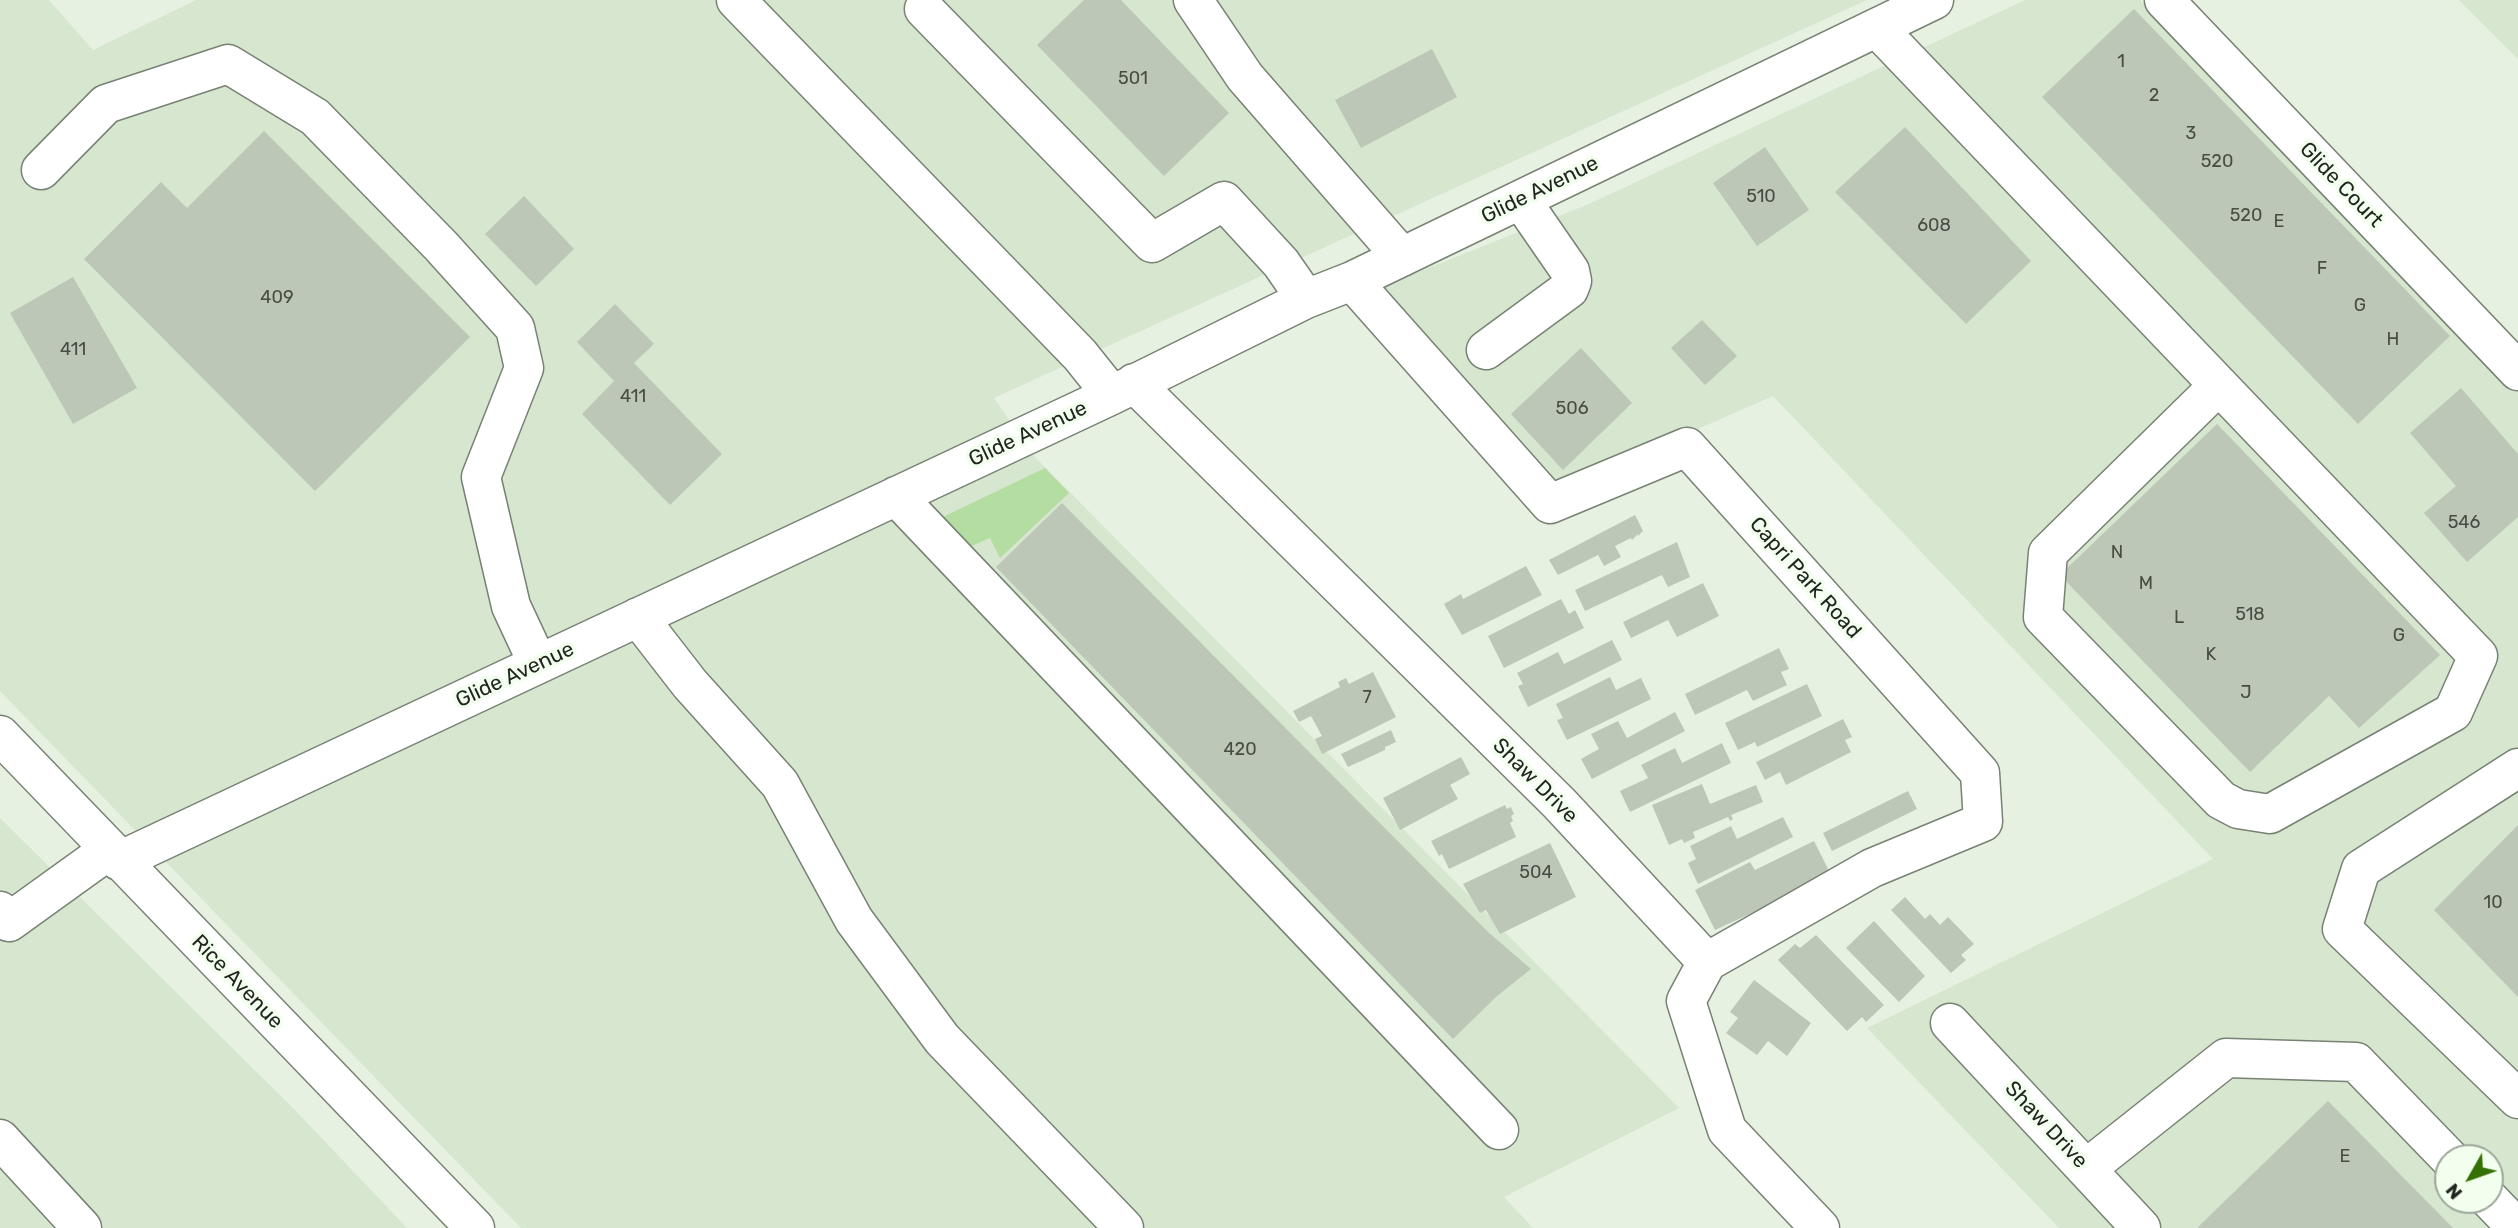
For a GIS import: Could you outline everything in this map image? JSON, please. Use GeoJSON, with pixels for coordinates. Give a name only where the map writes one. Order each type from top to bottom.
{"type":"FeatureCollection","features":[{"type":"Feature","properties":{"kind":"street","name":"Shaw Drive"},"geometry":{"type":"LineString","coordinates":[[736,0],[1080,355],[1123,389],[1559,803],[1707,962]]}},
{"type":"Feature","properties":{"kind":"street"},"geometry":{"type":"LineString","coordinates":[[1193,0],[1245,77],[1402,257]]}},
{"type":"Feature","properties":{"kind":"street","name":"Glide Avenue"},"geometry":{"type":"LineString","coordinates":[[3,921],[114,855],[538,664],[896,496],[1306,299],[1352,281],[1934,0]]}},
{"type":"Feature","properties":{"kind":"street","name":"Glide Court"},"geometry":{"type":"LineString","coordinates":[[2164,0],[2518,371]]}},
{"type":"Feature","properties":{"kind":"street"},"geometry":{"type":"LineString","coordinates":[[924,9],[1152,243],[1224,201],[1281,263],[1306,299]]}},
{"type":"Feature","properties":{"kind":"street"},"geometry":{"type":"LineString","coordinates":[[1877,27],[2478,656],[2453,712],[2270,814],[2238,809],[2221,800],[2043,617],[2048,553],[2219,385]]}},
{"type":"Feature","properties":{"kind":"street"},"geometry":{"type":"LineString","coordinates":[[41,170],[106,104],[229,64],[315,117],[442,246],[515,328],[524,368],[481,477],[511,606],[538,664]]}},
{"type":"Feature","properties":{"kind":"street"},"geometry":{"type":"LineString","coordinates":[[1486,350],[1569,289],[1572,281],[1570,271],[1521,200]]}},
{"type":"Feature","properties":{"kind":"street","name":"Capri Park Road"},"geometry":{"type":"LineString","coordinates":[[1352,281],[1549,503],[1687,447],[1980,773],[1983,822],[1872,868],[1707,962]]}},
{"type":"Feature","properties":{"kind":"street"},"geometry":{"type":"LineString","coordinates":[[896,496],[1499,1130]]}},
{"type":"Feature","properties":{"kind":"street"},"geometry":{"type":"LineString","coordinates":[[638,617],[690,684],[780,784],[854,920],[942,1039],[1124,1228]]}},
{"type":"Feature","properties":{"kind":"street","name":"Rice Avenue"},"geometry":{"type":"LineString","coordinates":[[0,735],[475,1228]]}},
{"type":"Feature","properties":{"kind":"street"},"geometry":{"type":"LineString","coordinates":[[2518,768],[2361,869],[2342,929],[2518,1099]]}},
{"type":"Feature","properties":{"kind":"street"},"geometry":{"type":"LineString","coordinates":[[1707,962],[1686,1001],[1727,1130],[1820,1228]]}},
{"type":"Feature","properties":{"kind":"street","name":"Shaw Drive"},"geometry":{"type":"LineString","coordinates":[[1950,1023],[2141,1228]]}},
{"type":"Feature","properties":{"kind":"street"},"geometry":{"type":"LineString","coordinates":[[2086,1169],[2226,1058],[2356,1062],[2435,1144]]}},
{"type":"Feature","properties":{"kind":"street"},"geometry":{"type":"LineString","coordinates":[[0,1139],[82,1228]]}},
{"type":"Feature","properties":{"kind":"street"},"geometry":{"type":"LineString","coordinates":[[2504,1214],[2517,1228]]}},
{"type":"Feature","properties":{"kind":"shaded area"},"geometry":{"type":"Polygon","coordinates":[[[0,0],[49,0],[93,50],[196,0],[1867,0],[994,398],[1034,456],[1679,1108],[1504,1197],[1533,1228],[521,1228],[0,691],[0,0]]]}},
{"type":"Feature","properties":{"kind":"shaded area"},"geometry":{"type":"Polygon","coordinates":[[[2025,0],[2140,0],[2518,393],[2518,1228],[2059,1228],[1867,1028],[2213,859],[1773,396],[1557,491],[1378,288],[1589,204],[2025,0]]]}},
{"type":"Feature","properties":{"kind":"shaded area"},"geometry":{"type":"Polygon","coordinates":[[[2459,0],[2518,0],[2518,59],[2459,0]]]}},
{"type":"Feature","properties":{"kind":"shaded area"},"geometry":{"type":"Polygon","coordinates":[[[0,818],[294,1109],[407,1228],[0,1228],[0,818]]]}},
{"type":"Feature","properties":{"kind":"green space"},"geometry":{"type":"Polygon","coordinates":[[[1045,468],[1069,493],[1000,558],[990,538],[955,553],[944,529],[943,517],[1045,468]]]}},
{"type":"Feature","properties":{"kind":"building"},"geometry":{"type":"Polygon","coordinates":[[[1084,0],[1121,0],[1229,113],[1164,176],[1037,45],[1084,0]]]}},
{"type":"Feature","properties":{"kind":"building"},"geometry":{"type":"Polygon","coordinates":[[[2134,9],[2450,336],[2358,424],[2042,97],[2134,9]]]}},
{"type":"Feature","properties":{"kind":"building"},"geometry":{"type":"Polygon","coordinates":[[[1432,49],[1457,97],[1361,148],[1335,100],[1432,49]]]}},
{"type":"Feature","properties":{"kind":"building"},"geometry":{"type":"Polygon","coordinates":[[[1905,127],[2031,261],[1966,324],[1835,192],[1905,127]]]}},
{"type":"Feature","properties":{"kind":"building"},"geometry":{"type":"Polygon","coordinates":[[[264,131],[470,337],[315,491],[84,259],[161,182],[187,208],[264,131]]]}},
{"type":"Feature","properties":{"kind":"building"},"geometry":{"type":"Polygon","coordinates":[[[1765,147],[1809,210],[1757,246],[1713,183],[1765,147]]]}},
{"type":"Feature","properties":{"kind":"building"},"geometry":{"type":"Polygon","coordinates":[[[524,196],[574,249],[536,286],[485,234],[524,196]]]}},
{"type":"Feature","properties":{"kind":"building"},"geometry":{"type":"Polygon","coordinates":[[[73,277],[137,388],[73,424],[10,313],[73,277]]]}},
{"type":"Feature","properties":{"kind":"building"},"geometry":{"type":"Polygon","coordinates":[[[615,304],[654,344],[634,363],[722,454],[670,505],[582,414],[614,381],[577,342],[615,304]]]}},
{"type":"Feature","properties":{"kind":"building"},"geometry":{"type":"Polygon","coordinates":[[[1702,320],[1737,356],[1705,385],[1671,348],[1702,320]]]}},
{"type":"Feature","properties":{"kind":"building"},"geometry":{"type":"Polygon","coordinates":[[[1581,348],[1632,403],[1563,470],[1511,414],[1581,348]]]}},
{"type":"Feature","properties":{"kind":"building"},"geometry":{"type":"Polygon","coordinates":[[[2461,388],[2518,454],[2518,517],[2467,562],[2424,513],[2456,486],[2410,433],[2461,388]]]}},
{"type":"Feature","properties":{"kind":"building"},"geometry":{"type":"Polygon","coordinates":[[[2217,424],[2440,655],[2359,728],[2329,696],[2250,772],[2060,575],[2217,424]]]}},
{"type":"Feature","properties":{"kind":"building"},"geometry":{"type":"Polygon","coordinates":[[[1062,503],[1488,932],[1531,969],[1497,996],[1453,1039],[996,567],[1062,503]]]}},
{"type":"Feature","properties":{"kind":"building"},"geometry":{"type":"Polygon","coordinates":[[[1635,515],[1643,531],[1632,540],[1631,538],[1615,546],[1621,557],[1604,566],[1598,555],[1558,575],[1549,560],[1635,515]]]}},
{"type":"Feature","properties":{"kind":"building"},"geometry":{"type":"Polygon","coordinates":[[[1677,542],[1690,577],[1668,587],[1662,575],[1585,611],[1575,590],[1677,542]]]}},
{"type":"Feature","properties":{"kind":"building"},"geometry":{"type":"Polygon","coordinates":[[[1526,566],[1542,595],[1462,635],[1444,604],[1461,594],[1463,599],[1526,566]]]}},
{"type":"Feature","properties":{"kind":"building"},"geometry":{"type":"Polygon","coordinates":[[[1703,583],[1719,616],[1677,637],[1668,620],[1631,638],[1623,622],[1703,583]]]}},
{"type":"Feature","properties":{"kind":"building"},"geometry":{"type":"Polygon","coordinates":[[[1561,599],[1569,614],[1575,610],[1584,628],[1504,668],[1488,636],[1561,599]]]}},
{"type":"Feature","properties":{"kind":"building"},"geometry":{"type":"Polygon","coordinates":[[[1612,640],[1622,660],[1528,707],[1518,686],[1523,684],[1517,673],[1558,652],[1564,664],[1612,640]]]}},
{"type":"Feature","properties":{"kind":"building"},"geometry":{"type":"Polygon","coordinates":[[[1779,648],[1789,669],[1781,672],[1787,685],[1753,701],[1747,690],[1695,715],[1685,694],[1779,648]]]}},
{"type":"Feature","properties":{"kind":"building"},"geometry":{"type":"Polygon","coordinates":[[[1373,672],[1396,717],[1322,754],[1315,739],[1322,736],[1311,716],[1299,722],[1293,711],[1340,687],[1338,682],[1346,678],[1349,684],[1373,672]]]}},
{"type":"Feature","properties":{"kind":"building"},"geometry":{"type":"Polygon","coordinates":[[[1610,677],[1616,690],[1641,678],[1651,699],[1567,740],[1557,720],[1563,718],[1556,704],[1610,677]]]}},
{"type":"Feature","properties":{"kind":"building"},"geometry":{"type":"Polygon","coordinates":[[[1807,684],[1822,716],[1757,747],[1755,742],[1738,750],[1725,723],[1807,684]]]}},
{"type":"Feature","properties":{"kind":"building"},"geometry":{"type":"Polygon","coordinates":[[[1675,712],[1685,731],[1592,779],[1581,759],[1599,749],[1591,734],[1618,721],[1627,738],[1675,712]]]}},
{"type":"Feature","properties":{"kind":"building"},"geometry":{"type":"Polygon","coordinates":[[[1843,719],[1852,737],[1845,740],[1851,752],[1786,785],[1780,772],[1765,780],[1756,762],[1843,719]]]}},
{"type":"Feature","properties":{"kind":"building"},"geometry":{"type":"Polygon","coordinates":[[[1391,730],[1396,742],[1348,767],[1341,754],[1391,730]]]}},
{"type":"Feature","properties":{"kind":"building"},"geometry":{"type":"Polygon","coordinates":[[[1722,743],[1731,763],[1630,812],[1620,791],[1648,778],[1641,765],[1675,748],[1682,763],[1722,743]]]}},
{"type":"Feature","properties":{"kind":"building"},"geometry":{"type":"Polygon","coordinates":[[[1461,757],[1470,774],[1450,785],[1458,799],[1400,830],[1383,798],[1461,757]]]}},
{"type":"Feature","properties":{"kind":"building"},"geometry":{"type":"Polygon","coordinates":[[[1702,784],[1710,804],[1756,785],[1763,802],[1731,815],[1733,819],[1730,821],[1728,817],[1693,832],[1695,838],[1684,843],[1682,839],[1669,845],[1652,805],[1702,784]]]}},
{"type":"Feature","properties":{"kind":"building"},"geometry":{"type":"Polygon","coordinates":[[[1908,791],[1917,809],[1832,851],[1823,833],[1908,791]]]}},
{"type":"Feature","properties":{"kind":"building"},"geometry":{"type":"Polygon","coordinates":[[[1505,805],[1507,809],[1511,807],[1514,814],[1510,823],[1516,837],[1449,869],[1442,854],[1439,856],[1431,841],[1505,805]]]}},
{"type":"Feature","properties":{"kind":"building"},"geometry":{"type":"Polygon","coordinates":[[[1783,817],[1793,837],[1698,884],[1688,863],[1696,859],[1690,846],[1731,826],[1737,839],[1783,817]]]}},
{"type":"Feature","properties":{"kind":"building"},"geometry":{"type":"Polygon","coordinates":[[[2518,825],[2518,997],[2434,910],[2518,825]]]}},
{"type":"Feature","properties":{"kind":"building"},"geometry":{"type":"Polygon","coordinates":[[[1814,841],[1830,873],[1791,892],[1795,900],[1780,900],[1715,930],[1695,890],[1750,862],[1755,870],[1814,841]]]}},
{"type":"Feature","properties":{"kind":"building"},"geometry":{"type":"Polygon","coordinates":[[[1550,843],[1576,897],[1500,934],[1486,910],[1480,913],[1463,884],[1550,843]]]}},
{"type":"Feature","properties":{"kind":"building"},"geometry":{"type":"Polygon","coordinates":[[[1905,897],[1925,919],[1930,914],[1940,925],[1948,917],[1974,944],[1961,955],[1966,960],[1951,973],[1891,910],[1905,897]]]}},
{"type":"Feature","properties":{"kind":"building"},"geometry":{"type":"Polygon","coordinates":[[[1874,921],[1925,976],[1899,1002],[1846,948],[1874,921]]]}},
{"type":"Feature","properties":{"kind":"building"},"geometry":{"type":"Polygon","coordinates":[[[1816,935],[1884,1005],[1866,1022],[1862,1017],[1847,1031],[1778,960],[1795,944],[1800,948],[1816,935]]]}},
{"type":"Feature","properties":{"kind":"building"},"geometry":{"type":"Polygon","coordinates":[[[1754,980],[1811,1023],[1787,1056],[1768,1041],[1757,1055],[1726,1033],[1738,1018],[1730,1012],[1754,980]]]}},
{"type":"Feature","properties":{"kind":"building"},"geometry":{"type":"Polygon","coordinates":[[[2328,1101],[2434,1209],[2434,1214],[2439,1214],[2453,1228],[2199,1228],[2328,1101]]]}}]}
